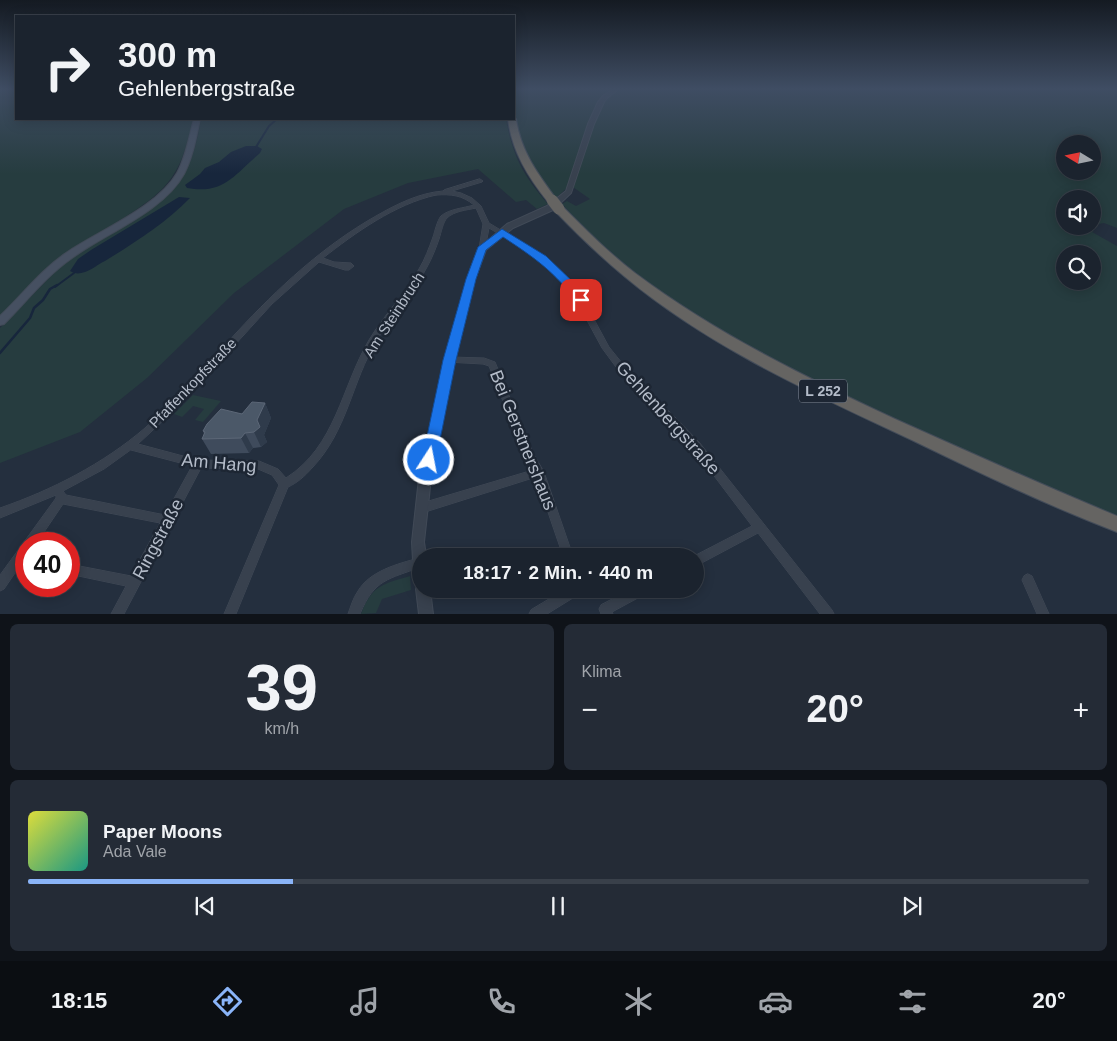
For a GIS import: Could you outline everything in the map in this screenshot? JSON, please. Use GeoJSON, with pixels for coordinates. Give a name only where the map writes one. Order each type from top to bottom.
{"type":"FeatureCollection","features":[{"type":"Feature","properties":{"kind":"highway","name":"L 252"},"geometry":{"type":"LineString","coordinates":[[512,120],[515,140],[530,170],[556,204],[586,237],[613,262],[654,292],[748,352],[804,382],[921,438],[1117,524]]}},
{"type":"Feature","properties":{"kind":"main road"},"geometry":{"type":"LineString","coordinates":[[0,322],[59,264],[146,207],[171,186],[188,158],[197,120]]}},
{"type":"Feature","properties":{"kind":"street"},"geometry":{"type":"LineString","coordinates":[[482,249],[510,226],[550,208],[569,192],[594,117]]}},
{"type":"Feature","properties":{"kind":"street","name":"Pfaffenkopfstraße"},"geometry":{"type":"LineString","coordinates":[[0,513],[61,488],[129,446],[180,402],[254,318],[318,259],[364,226],[417,198],[480,181]]}},
{"type":"Feature","properties":{"kind":"street"},"geometry":{"type":"LineString","coordinates":[[418,548],[426,478],[450,360],[471,279],[485,238],[486,224],[478,206],[461,187]]}},
{"type":"Feature","properties":{"kind":"street","name":"Pfaffenkopfstraße"},"geometry":{"type":"LineString","coordinates":[[435,194],[455,194],[472,199]]}},
{"type":"Feature","properties":{"kind":"street","name":"Am Steinbruch"},"geometry":{"type":"LineString","coordinates":[[284,484],[290,482],[315,460],[337,428],[368,349],[421,272],[444,218],[450,213],[478,206]]}},
{"type":"Feature","properties":{"kind":"street"},"geometry":{"type":"LineString","coordinates":[[486,224],[502,232]]}},
{"type":"Feature","properties":{"kind":"street","name":"Gehlenbergstraße"},"geometry":{"type":"LineString","coordinates":[[502,232],[543,258],[572,286],[606,348],[619,365],[696,445],[828,614]]}},
{"type":"Feature","properties":{"kind":"street"},"geometry":{"type":"LineString","coordinates":[[318,259],[336,264]]}},
{"type":"Feature","properties":{"kind":"street","name":"Bei Gerstnershaus"},"geometry":{"type":"LineString","coordinates":[[450,360],[484,361],[492,364],[529,454],[539,472],[565,548]]}},
{"type":"Feature","properties":{"kind":"street","name":"Am Hang"},"geometry":{"type":"LineString","coordinates":[[129,446],[198,464],[259,465],[275,472],[284,484]]}},
{"type":"Feature","properties":{"kind":"street","name":"Ringstraße"},"geometry":{"type":"LineString","coordinates":[[117,614],[198,464]]}},
{"type":"Feature","properties":{"kind":"street"},"geometry":{"type":"LineString","coordinates":[[422,508],[539,472]]}},
{"type":"Feature","properties":{"kind":"street"},"geometry":{"type":"LineString","coordinates":[[230,614],[284,484]]}},
{"type":"Feature","properties":{"kind":"street"},"geometry":{"type":"LineString","coordinates":[[38,532],[61,500],[61,488]]}},
{"type":"Feature","properties":{"kind":"street"},"geometry":{"type":"LineString","coordinates":[[61,500],[168,520]]}},
{"type":"Feature","properties":{"kind":"street"},"geometry":{"type":"LineString","coordinates":[[704,557],[760,528]]}},
{"type":"Feature","properties":{"kind":"street"},"geometry":{"type":"LineString","coordinates":[[354,614],[362,594],[373,583],[387,574],[412,565]]}},
{"type":"Feature","properties":{"kind":"street"},"geometry":{"type":"LineString","coordinates":[[0,585],[15,568]]}},
{"type":"Feature","properties":{"kind":"street"},"geometry":{"type":"LineString","coordinates":[[80,571],[134,582]]}},
{"type":"Feature","properties":{"kind":"street"},"geometry":{"type":"LineString","coordinates":[[1028,580],[1043,614]]}},
{"type":"Feature","properties":{"kind":"street"},"geometry":{"type":"LineString","coordinates":[[424,598],[426,614]]}},
{"type":"Feature","properties":{"kind":"street"},"geometry":{"type":"LineString","coordinates":[[535,614],[562,598]]}},
{"type":"Feature","properties":{"kind":"street"},"geometry":{"type":"LineString","coordinates":[[607,614],[605,609],[626,598]]}},
{"type":"Feature","properties":{"kind":"green space"},"geometry":{"type":"Polygon","coordinates":[[[0,117],[15,117],[15,120],[193,120],[184,154],[178,167],[162,189],[122,219],[89,239],[0,316],[0,117]]]}},
{"type":"Feature","properties":{"kind":"green space"},"geometry":{"type":"Polygon","coordinates":[[[516,117],[1117,117],[1117,228],[1101,224],[1101,190],[1056,190],[1056,235],[1097,235],[1117,246],[1117,519],[848,397],[771,358],[695,314],[625,264],[592,235],[562,204],[567,201],[576,206],[590,199],[570,185],[556,198],[531,161],[519,132],[516,117]]]}},
{"type":"Feature","properties":{"kind":"green space"},"geometry":{"type":"Polygon","coordinates":[[[201,120],[506,120],[512,144],[520,165],[548,204],[537,209],[526,200],[516,202],[478,169],[408,183],[344,209],[234,293],[147,378],[80,432],[0,463],[0,328],[63,264],[176,186],[186,171],[198,137],[201,120]]]}},
{"type":"Feature","properties":{"kind":"green space"},"geometry":{"type":"Polygon","coordinates":[[[193,395],[221,401],[203,422],[195,420],[204,409],[193,406],[182,417],[174,414],[193,395]]]}},
{"type":"Feature","properties":{"kind":"green space"},"geometry":{"type":"Polygon","coordinates":[[[410,576],[411,590],[382,599],[376,613],[361,614],[374,591],[392,581],[410,576]]]}},
{"type":"Feature","properties":{"kind":"water"},"geometry":{"type":"Polygon","coordinates":[[[246,146],[257,146],[262,149],[260,153],[228,181],[220,186],[210,188],[187,188],[185,185],[205,168],[219,162],[231,152],[246,146]]]}},
{"type":"Feature","properties":{"kind":"water"},"geometry":{"type":"Polygon","coordinates":[[[179,197],[190,198],[171,216],[138,240],[88,271],[74,273],[70,271],[78,259],[91,250],[179,197]]]}},
{"type":"Feature","properties":{"kind":"building"},"geometry":{"type":"Polygon","coordinates":[[[252,402],[265,403],[257,420],[260,427],[254,432],[245,433],[241,438],[202,439],[205,432],[203,431],[207,424],[221,409],[242,414],[252,402]]]}},
{"type":"Feature","properties":{"kind":"waterway"},"geometry":{"type":"LineString","coordinates":[[256,147],[269,126],[276,120]]}},
{"type":"Feature","properties":{"kind":"waterway"},"geometry":{"type":"LineString","coordinates":[[55,287],[74,273]]}},
{"type":"Feature","properties":{"kind":"waterway"},"geometry":{"type":"LineString","coordinates":[[0,353],[30,318],[34,308],[43,300],[50,289],[57,285]]}},
{"type":"Feature","properties":{"kind":"route"},"geometry":{"type":"LineString","coordinates":[[429,460],[450,360],[471,279],[482,249],[502,232],[543,258],[572,286],[581,300]]}}]}
